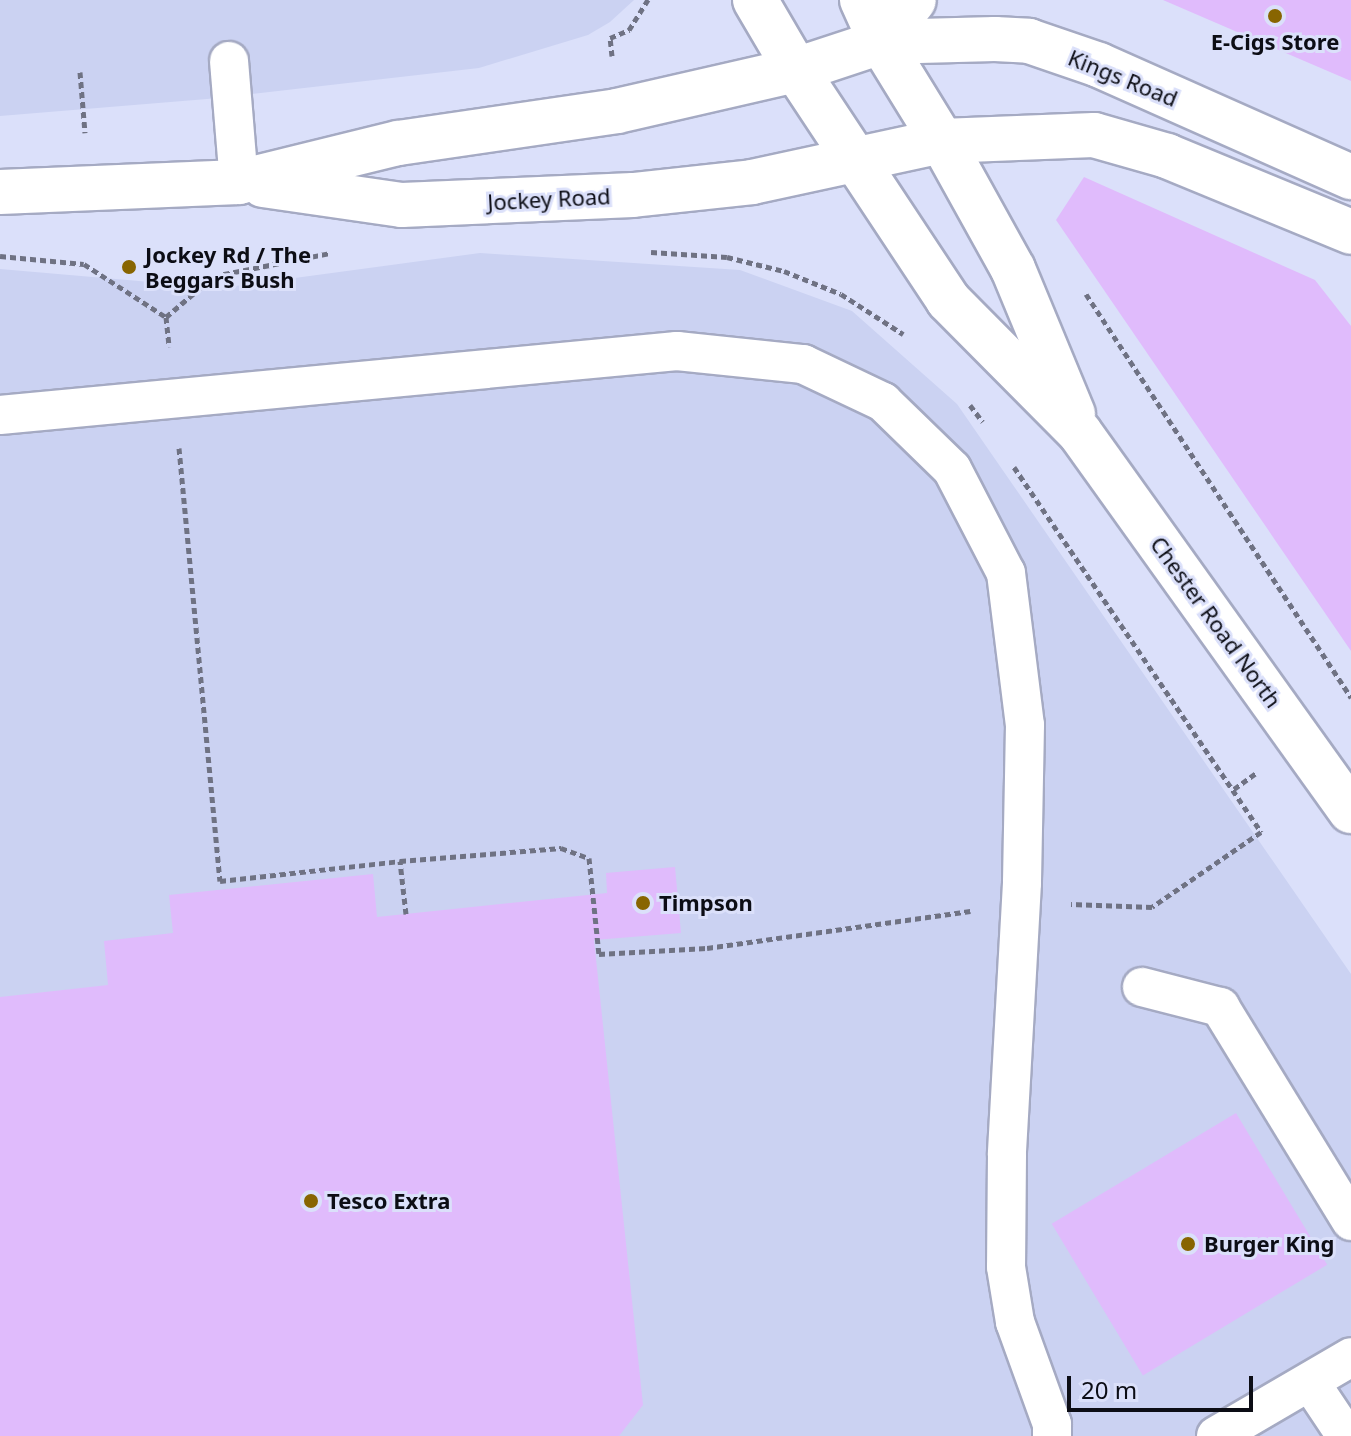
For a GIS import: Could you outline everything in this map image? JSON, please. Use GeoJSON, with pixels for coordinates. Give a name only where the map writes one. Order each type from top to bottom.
{"type":"FeatureCollection","features":[{"type":"Feature","properties":{"kind":"main road","name":"Chester Road North"},"geometry":{"type":"LineString","coordinates":[[755,0],[796,70],[948,300],[1080,433],[1351,811]]}},
{"type":"Feature","properties":{"kind":"main road","name":"Chester Road North"},"geometry":{"type":"LineString","coordinates":[[862,0],[881,42],[942,141],[1013,269],[1080,433]]}},
{"type":"Feature","properties":{"kind":"main road"},"geometry":{"type":"LineString","coordinates":[[881,42],[914,0]]}},
{"type":"Feature","properties":{"kind":"main road","name":"Kings Road"},"geometry":{"type":"LineString","coordinates":[[796,70],[881,42],[1029,41],[1099,65],[1351,177]]}},
{"type":"Feature","properties":{"kind":"main road","name":"Jockey Road"},"geometry":{"type":"LineString","coordinates":[[239,182],[398,143],[617,111],[796,70]]}},
{"type":"Feature","properties":{"kind":"main road"},"geometry":{"type":"LineString","coordinates":[[942,141],[1094,135],[1167,156],[1351,232]]}},
{"type":"Feature","properties":{"kind":"main road","name":"Jockey Road"},"geometry":{"type":"LineString","coordinates":[[0,192],[239,182],[402,205],[458,205],[633,195],[752,182],[942,141]]}},
{"type":"Feature","properties":{"kind":"lane"},"geometry":{"type":"LineString","coordinates":[[229,61],[239,182]]}},
{"type":"Feature","properties":{"kind":"lane"},"geometry":{"type":"LineString","coordinates":[[0,415],[677,351],[803,364],[883,402],[952,469],[1006,573],[1025,725],[1021,904],[1007,1155],[1006,1267],[1015,1322],[1052,1424],[1052,1436]]}},
{"type":"Feature","properties":{"kind":"lane"},"geometry":{"type":"LineString","coordinates":[[1142,987],[1220,1007],[1351,1221]]}},
{"type":"Feature","properties":{"kind":"lane"},"geometry":{"type":"LineString","coordinates":[[1216,1436],[1351,1357]]}},
{"type":"Feature","properties":{"kind":"lane"},"geometry":{"type":"LineString","coordinates":[[1310,1382],[1346,1436]]}},
{"type":"Feature","properties":{"kind":"path"},"geometry":{"type":"LineString","coordinates":[[610,38],[629,30],[648,0]]}},
{"type":"Feature","properties":{"kind":"path"},"geometry":{"type":"LineString","coordinates":[[166,317],[214,276],[341,252]]}},
{"type":"Feature","properties":{"kind":"path"},"geometry":{"type":"LineString","coordinates":[[0,256],[84,264],[166,317]]}},
{"type":"Feature","properties":{"kind":"path"},"geometry":{"type":"LineString","coordinates":[[1080,285],[1351,698]]}},
{"type":"Feature","properties":{"kind":"path"},"geometry":{"type":"LineString","coordinates":[[166,317],[220,881],[400,861],[561,848],[589,858],[599,954],[707,948],[1021,904],[1152,907],[1261,832],[1234,789]]}},
{"type":"Feature","properties":{"kind":"path"},"geometry":{"type":"LineString","coordinates":[[400,861],[406,914]]}},
{"type":"Feature","properties":{"kind":"shaded area"},"geometry":{"type":"Polygon","coordinates":[[[0,0],[634,0],[610,22],[588,35],[479,68],[207,99],[0,116],[0,0]]]}},
{"type":"Feature","properties":{"kind":"shaded area"},"geometry":{"type":"Polygon","coordinates":[[[480,253],[740,270],[852,311],[957,404],[1351,974],[1351,1436],[0,1436],[0,269],[220,288],[480,253]]]}},
{"type":"Feature","properties":{"kind":"building"},"geometry":{"type":"Polygon","coordinates":[[[1163,0],[1351,0],[1351,81],[1288,54],[1163,0]]]}},
{"type":"Feature","properties":{"kind":"building"},"geometry":{"type":"Polygon","coordinates":[[[1084,177],[1315,280],[1351,326],[1351,651],[1056,220],[1084,177]]]}},
{"type":"Feature","properties":{"kind":"building","name":"Tesco Extra"},"geometry":{"type":"Polygon","coordinates":[[[675,867],[681,933],[594,940],[643,1405],[619,1436],[0,1436],[0,997],[108,985],[104,941],[173,933],[169,895],[373,874],[377,917],[607,893],[606,873],[675,867]]]}},
{"type":"Feature","properties":{"kind":"building","name":"Burger King"},"geometry":{"type":"Polygon","coordinates":[[[1236,1113],[1327,1265],[1143,1375],[1052,1224],[1236,1113]]]}},
{"type":"Feature","properties":{"kind":"place","name":"E-Cigs Store"},"geometry":{"type":"Point","coordinates":[1275,16]}},
{"type":"Feature","properties":{"kind":"place","name":"Jockey Rd / The Beggars Bush"},"geometry":{"type":"Point","coordinates":[129,267]}},
{"type":"Feature","properties":{"kind":"place","name":"Timpson"},"geometry":{"type":"Point","coordinates":[643,903]}},
{"type":"Feature","properties":{"kind":"place","name":"Tesco Extra"},"geometry":{"type":"Point","coordinates":[311,1201]}},
{"type":"Feature","properties":{"kind":"place","name":"Burger King"},"geometry":{"type":"Point","coordinates":[1188,1244]}}]}
